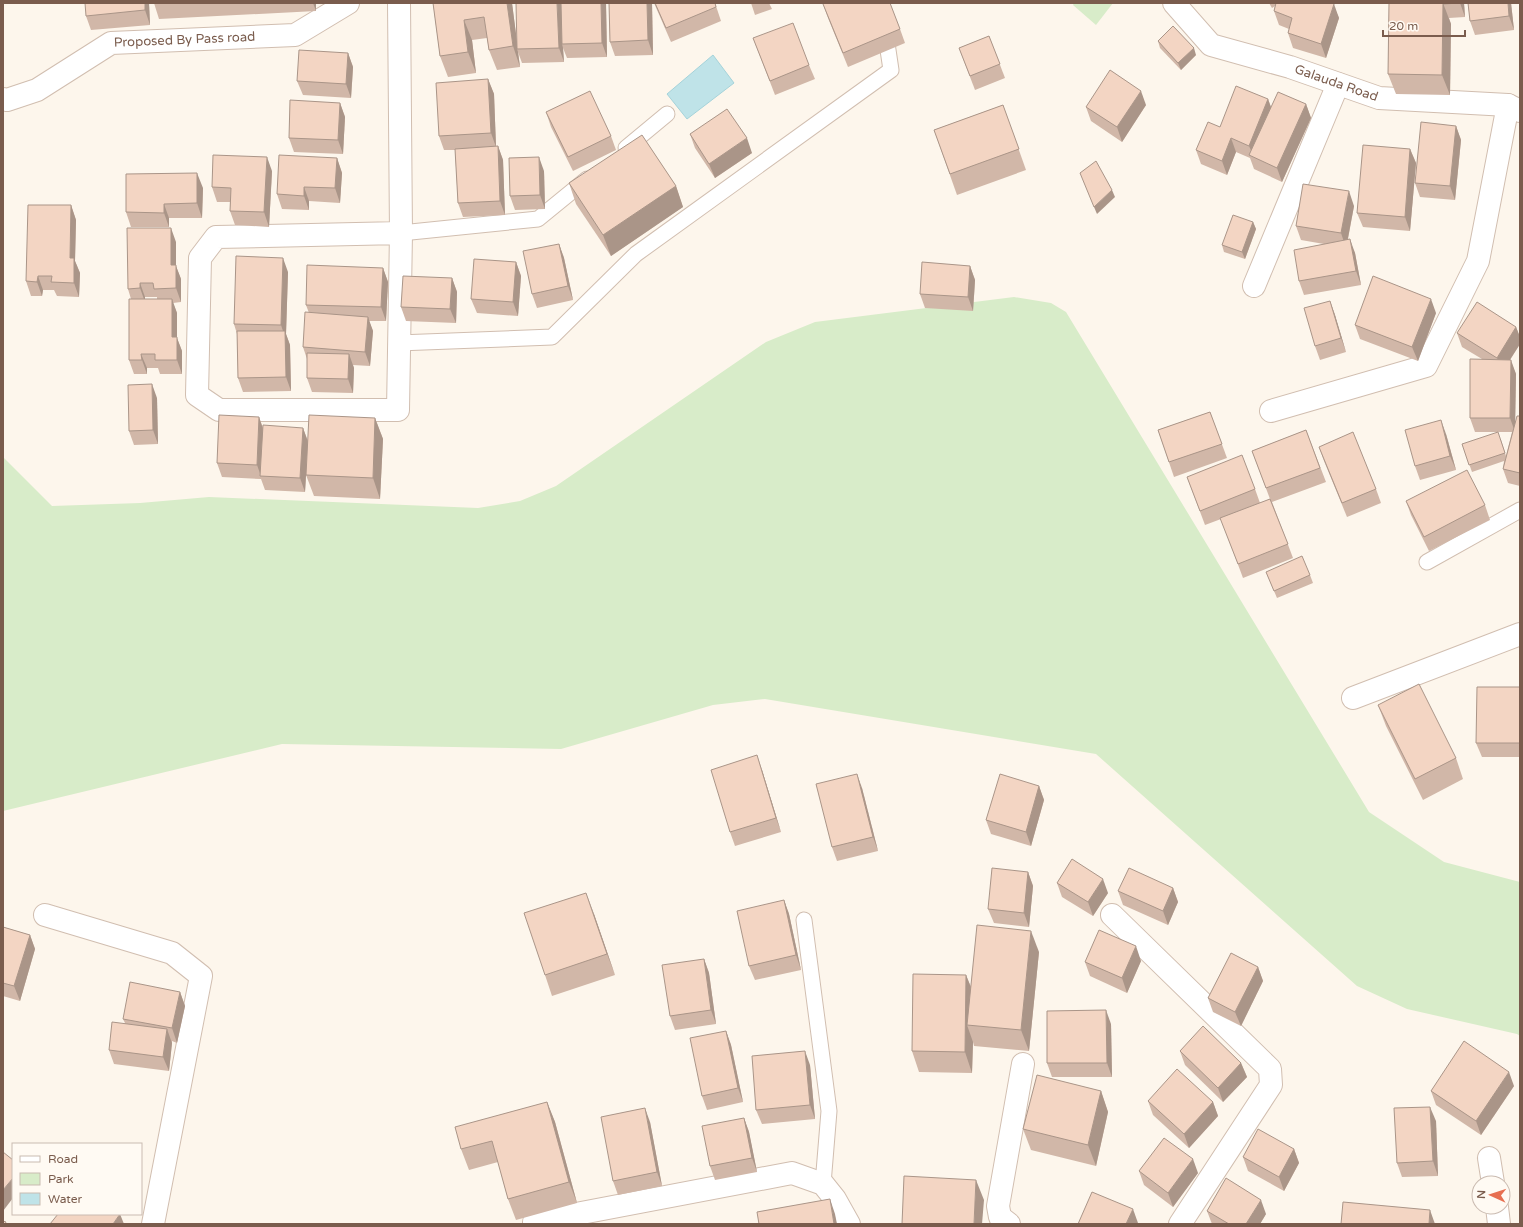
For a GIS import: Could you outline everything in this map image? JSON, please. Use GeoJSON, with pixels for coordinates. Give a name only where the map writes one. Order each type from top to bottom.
{"type":"FeatureCollection","features":[{"type":"Feature","properties":{"kind":"street","name":"Proposed By Pass road"},"geometry":{"type":"LineString","coordinates":[[3,99],[7,100],[37,90],[111,43],[295,35],[348,3]]}},
{"type":"Feature","properties":{"kind":"street"},"geometry":{"type":"LineString","coordinates":[[399,3],[402,234],[398,343],[398,410],[219,410],[197,395],[200,258],[216,237],[402,234]]}},
{"type":"Feature","properties":{"kind":"street","name":"Galauda Road"},"geometry":{"type":"LineString","coordinates":[[1174,3],[1211,45],[1290,67],[1379,98],[1514,108]]}},
{"type":"Feature","properties":{"kind":"street"},"geometry":{"type":"LineString","coordinates":[[1254,286],[1338,84]]}},
{"type":"Feature","properties":{"kind":"street"},"geometry":{"type":"LineString","coordinates":[[1271,411],[1426,366],[1478,261],[1514,108]]}},
{"type":"Feature","properties":{"kind":"street"},"geometry":{"type":"LineString","coordinates":[[1353,698],[1520,634]]}},
{"type":"Feature","properties":{"kind":"street"},"geometry":{"type":"LineString","coordinates":[[45,915],[172,953],[201,976],[153,1224]]}},
{"type":"Feature","properties":{"kind":"street"},"geometry":{"type":"LineString","coordinates":[[1112,915],[1270,1069],[1271,1085],[1180,1224]]}},
{"type":"Feature","properties":{"kind":"street"},"geometry":{"type":"LineString","coordinates":[[1009,1224],[1000,1217],[998,1206],[1023,1064]]}},
{"type":"Feature","properties":{"kind":"street"},"geometry":{"type":"LineString","coordinates":[[1489,1158],[1492,1175]]}},
{"type":"Feature","properties":{"kind":"street"},"geometry":{"type":"LineString","coordinates":[[534,1222],[792,1173],[823,1184],[835,1198],[849,1224]]}},
{"type":"Feature","properties":{"kind":"lane"},"geometry":{"type":"LineString","coordinates":[[398,343],[552,336],[636,254],[891,70],[881,3]]}},
{"type":"Feature","properties":{"kind":"lane"},"geometry":{"type":"LineString","coordinates":[[612,159],[667,114]]}},
{"type":"Feature","properties":{"kind":"lane"},"geometry":{"type":"LineString","coordinates":[[402,234],[538,219],[600,169]]}},
{"type":"Feature","properties":{"kind":"lane"},"geometry":{"type":"LineString","coordinates":[[1428,562],[1520,510]]}},
{"type":"Feature","properties":{"kind":"lane"},"geometry":{"type":"LineString","coordinates":[[804,920],[829,1111],[823,1184]]}},
{"type":"Feature","properties":{"kind":"green space"},"geometry":{"type":"Polygon","coordinates":[[[1074,3],[1113,3],[1096,25],[1073,5],[1074,3]]]}},
{"type":"Feature","properties":{"kind":"green space"},"geometry":{"type":"Polygon","coordinates":[[[1014,297],[1051,303],[1066,312],[1369,812],[1444,862],[1520,882],[1520,1036],[1517,1034],[1407,1009],[1357,986],[1096,754],[765,699],[713,705],[561,749],[282,744],[3,811],[3,457],[52,506],[140,503],[209,497],[478,508],[520,501],[556,486],[766,342],[815,322],[1014,297]]]}},
{"type":"Feature","properties":{"kind":"water"},"geometry":{"type":"Polygon","coordinates":[[[713,55],[734,83],[687,119],[667,94],[713,55]]]}},
{"type":"Feature","properties":{"kind":"building"},"geometry":{"type":"Polygon","coordinates":[[[85,3],[145,3],[145,10],[86,16],[85,3]]]}},
{"type":"Feature","properties":{"kind":"building"},"geometry":{"type":"Polygon","coordinates":[[[433,3],[507,3],[513,46],[489,50],[484,17],[464,20],[468,52],[440,56],[433,3]]]}},
{"type":"Feature","properties":{"kind":"building"},"geometry":{"type":"Polygon","coordinates":[[[516,3],[557,3],[559,48],[517,49],[516,3]]]}},
{"type":"Feature","properties":{"kind":"building"},"geometry":{"type":"Polygon","coordinates":[[[561,3],[601,3],[602,43],[562,44],[561,3]]]}},
{"type":"Feature","properties":{"kind":"building"},"geometry":{"type":"Polygon","coordinates":[[[609,3],[647,3],[648,40],[610,42],[609,3]]]}},
{"type":"Feature","properties":{"kind":"building"},"geometry":{"type":"Polygon","coordinates":[[[655,3],[715,3],[716,7],[666,28],[655,3]]]}},
{"type":"Feature","properties":{"kind":"building"},"geometry":{"type":"Polygon","coordinates":[[[890,3],[900,29],[843,53],[823,4],[890,3]]]}},
{"type":"Feature","properties":{"kind":"building"},"geometry":{"type":"Polygon","coordinates":[[[1276,3],[1334,4],[1321,44],[1288,33],[1292,18],[1274,11],[1276,3]]]}},
{"type":"Feature","properties":{"kind":"building"},"geometry":{"type":"Polygon","coordinates":[[[1389,3],[1443,3],[1442,75],[1388,74],[1389,3]]]}},
{"type":"Feature","properties":{"kind":"building"},"geometry":{"type":"Polygon","coordinates":[[[1468,3],[1508,3],[1509,16],[1470,21],[1468,3]]]}},
{"type":"Feature","properties":{"kind":"building"},"geometry":{"type":"Polygon","coordinates":[[[793,23],[809,65],[770,81],[753,38],[793,23]]]}},
{"type":"Feature","properties":{"kind":"building"},"geometry":{"type":"Polygon","coordinates":[[[1173,26],[1194,48],[1178,63],[1158,41],[1173,26]]]}},
{"type":"Feature","properties":{"kind":"building"},"geometry":{"type":"Polygon","coordinates":[[[989,36],[1000,64],[970,76],[959,48],[989,36]]]}},
{"type":"Feature","properties":{"kind":"building"},"geometry":{"type":"Polygon","coordinates":[[[299,50],[348,53],[346,84],[297,81],[299,50]]]}},
{"type":"Feature","properties":{"kind":"building"},"geometry":{"type":"Polygon","coordinates":[[[1110,70],[1141,91],[1117,127],[1086,107],[1110,70]]]}},
{"type":"Feature","properties":{"kind":"building"},"geometry":{"type":"Polygon","coordinates":[[[488,79],[491,133],[439,136],[436,83],[488,79]]]}},
{"type":"Feature","properties":{"kind":"building"},"geometry":{"type":"Polygon","coordinates":[[[1236,86],[1268,99],[1249,146],[1231,138],[1222,161],[1196,150],[1208,122],[1220,127],[1236,86]]]}},
{"type":"Feature","properties":{"kind":"building"},"geometry":{"type":"Polygon","coordinates":[[[590,91],[611,136],[568,157],[546,112],[590,91]]]}},
{"type":"Feature","properties":{"kind":"building"},"geometry":{"type":"Polygon","coordinates":[[[1278,92],[1306,104],[1277,168],[1249,155],[1278,92]]]}},
{"type":"Feature","properties":{"kind":"building"},"geometry":{"type":"Polygon","coordinates":[[[290,100],[340,103],[338,140],[289,138],[290,100]]]}},
{"type":"Feature","properties":{"kind":"building"},"geometry":{"type":"Polygon","coordinates":[[[1003,105],[1019,149],[950,174],[934,130],[1003,105]]]}},
{"type":"Feature","properties":{"kind":"building"},"geometry":{"type":"Polygon","coordinates":[[[727,109],[747,138],[709,164],[690,134],[727,109]]]}},
{"type":"Feature","properties":{"kind":"building"},"geometry":{"type":"Polygon","coordinates":[[[1421,122],[1456,126],[1450,186],[1415,183],[1421,122]]]}},
{"type":"Feature","properties":{"kind":"building"},"geometry":{"type":"Polygon","coordinates":[[[642,135],[676,186],[603,235],[569,183],[642,135]]]}},
{"type":"Feature","properties":{"kind":"building"},"geometry":{"type":"Polygon","coordinates":[[[1363,145],[1410,149],[1405,217],[1357,213],[1363,145]]]}},
{"type":"Feature","properties":{"kind":"building"},"geometry":{"type":"Polygon","coordinates":[[[498,146],[500,201],[458,203],[455,149],[498,146]]]}},
{"type":"Feature","properties":{"kind":"building"},"geometry":{"type":"Polygon","coordinates":[[[213,155],[267,157],[264,212],[230,211],[231,188],[212,187],[213,155]]]}},
{"type":"Feature","properties":{"kind":"building"},"geometry":{"type":"Polygon","coordinates":[[[279,155],[337,158],[335,188],[304,187],[304,196],[277,194],[279,155]]]}},
{"type":"Feature","properties":{"kind":"building"},"geometry":{"type":"Polygon","coordinates":[[[539,157],[540,195],[510,196],[509,158],[539,157]]]}},
{"type":"Feature","properties":{"kind":"building"},"geometry":{"type":"Polygon","coordinates":[[[1096,161],[1112,190],[1094,207],[1080,173],[1096,161]]]}},
{"type":"Feature","properties":{"kind":"building"},"geometry":{"type":"Polygon","coordinates":[[[197,173],[197,203],[164,204],[164,213],[126,212],[126,174],[197,173]]]}},
{"type":"Feature","properties":{"kind":"building"},"geometry":{"type":"Polygon","coordinates":[[[1303,184],[1349,191],[1341,233],[1296,226],[1303,184]]]}},
{"type":"Feature","properties":{"kind":"building"},"geometry":{"type":"Polygon","coordinates":[[[28,205],[71,205],[70,258],[74,258],[74,283],[51,282],[52,276],[38,276],[37,282],[26,281],[28,205]]]}},
{"type":"Feature","properties":{"kind":"building"},"geometry":{"type":"Polygon","coordinates":[[[1233,215],[1253,222],[1242,252],[1222,245],[1233,215]]]}},
{"type":"Feature","properties":{"kind":"building"},"geometry":{"type":"Polygon","coordinates":[[[127,228],[171,228],[171,265],[176,265],[176,288],[154,289],[153,283],[140,283],[140,288],[128,289],[127,228]]]}},
{"type":"Feature","properties":{"kind":"building"},"geometry":{"type":"Polygon","coordinates":[[[1350,239],[1356,271],[1299,281],[1294,250],[1350,239]]]}},
{"type":"Feature","properties":{"kind":"building"},"geometry":{"type":"Polygon","coordinates":[[[559,244],[568,286],[532,294],[523,251],[559,244]]]}},
{"type":"Feature","properties":{"kind":"building"},"geometry":{"type":"Polygon","coordinates":[[[236,256],[283,258],[281,325],[234,324],[236,256]]]}},
{"type":"Feature","properties":{"kind":"building"},"geometry":{"type":"Polygon","coordinates":[[[474,259],[516,262],[513,302],[471,299],[474,259]]]}},
{"type":"Feature","properties":{"kind":"building"},"geometry":{"type":"Polygon","coordinates":[[[922,262],[970,266],[968,297],[920,294],[922,262]]]}},
{"type":"Feature","properties":{"kind":"building"},"geometry":{"type":"Polygon","coordinates":[[[307,265],[383,268],[381,307],[306,305],[307,265]]]}},
{"type":"Feature","properties":{"kind":"building"},"geometry":{"type":"Polygon","coordinates":[[[403,276],[452,278],[450,309],[401,307],[403,276]]]}},
{"type":"Feature","properties":{"kind":"building"},"geometry":{"type":"Polygon","coordinates":[[[1373,276],[1431,299],[1412,347],[1355,325],[1373,276]]]}},
{"type":"Feature","properties":{"kind":"building"},"geometry":{"type":"Polygon","coordinates":[[[129,299],[172,299],[172,337],[177,337],[177,360],[155,360],[155,354],[141,354],[142,360],[129,360],[129,299]]]}},
{"type":"Feature","properties":{"kind":"building"},"geometry":{"type":"Polygon","coordinates":[[[1330,301],[1341,338],[1315,346],[1304,308],[1330,301]]]}},
{"type":"Feature","properties":{"kind":"building"},"geometry":{"type":"Polygon","coordinates":[[[1477,302],[1516,327],[1497,358],[1457,333],[1477,302]]]}},
{"type":"Feature","properties":{"kind":"building"},"geometry":{"type":"Polygon","coordinates":[[[305,312],[368,317],[365,352],[303,347],[305,312]]]}},
{"type":"Feature","properties":{"kind":"building"},"geometry":{"type":"Polygon","coordinates":[[[237,331],[285,331],[286,377],[238,378],[237,331]]]}},
{"type":"Feature","properties":{"kind":"building"},"geometry":{"type":"Polygon","coordinates":[[[307,353],[349,354],[348,379],[307,378],[307,353]]]}},
{"type":"Feature","properties":{"kind":"building"},"geometry":{"type":"Polygon","coordinates":[[[1470,359],[1511,360],[1510,418],[1470,418],[1470,359]]]}},
{"type":"Feature","properties":{"kind":"building"},"geometry":{"type":"Polygon","coordinates":[[[152,384],[153,430],[129,431],[128,385],[152,384]]]}},
{"type":"Feature","properties":{"kind":"building"},"geometry":{"type":"Polygon","coordinates":[[[1210,412],[1222,444],[1169,462],[1158,430],[1210,412]]]}},
{"type":"Feature","properties":{"kind":"building"},"geometry":{"type":"Polygon","coordinates":[[[219,415],[259,417],[257,465],[217,463],[219,415]]]}},
{"type":"Feature","properties":{"kind":"building"},"geometry":{"type":"Polygon","coordinates":[[[309,415],[375,418],[373,478],[306,475],[309,415]]]}},
{"type":"Feature","properties":{"kind":"building"},"geometry":{"type":"Polygon","coordinates":[[[1517,416],[1520,416],[1520,473],[1503,469],[1517,416]]]}},
{"type":"Feature","properties":{"kind":"building"},"geometry":{"type":"Polygon","coordinates":[[[1441,420],[1450,456],[1415,466],[1405,430],[1441,420]]]}},
{"type":"Feature","properties":{"kind":"building"},"geometry":{"type":"Polygon","coordinates":[[[263,425],[303,428],[300,478],[260,476],[263,425]]]}},
{"type":"Feature","properties":{"kind":"building"},"geometry":{"type":"Polygon","coordinates":[[[1306,430],[1320,468],[1266,488],[1252,451],[1306,430]]]}},
{"type":"Feature","properties":{"kind":"building"},"geometry":{"type":"Polygon","coordinates":[[[1353,432],[1376,489],[1342,503],[1319,447],[1353,432]]]}},
{"type":"Feature","properties":{"kind":"building"},"geometry":{"type":"Polygon","coordinates":[[[1498,432],[1505,453],[1469,465],[1462,444],[1498,432]]]}},
{"type":"Feature","properties":{"kind":"building"},"geometry":{"type":"Polygon","coordinates":[[[1242,455],[1255,489],[1200,511],[1187,477],[1242,455]]]}},
{"type":"Feature","properties":{"kind":"building"},"geometry":{"type":"Polygon","coordinates":[[[1467,470],[1485,505],[1424,537],[1406,501],[1467,470]]]}},
{"type":"Feature","properties":{"kind":"building"},"geometry":{"type":"Polygon","coordinates":[[[1270,499],[1288,544],[1238,564],[1220,518],[1270,499]]]}},
{"type":"Feature","properties":{"kind":"building"},"geometry":{"type":"Polygon","coordinates":[[[1302,556],[1310,575],[1274,591],[1266,572],[1302,556]]]}},
{"type":"Feature","properties":{"kind":"building"},"geometry":{"type":"Polygon","coordinates":[[[1419,684],[1456,758],[1415,779],[1378,705],[1419,684]]]}},
{"type":"Feature","properties":{"kind":"building"},"geometry":{"type":"Polygon","coordinates":[[[1477,687],[1520,687],[1520,743],[1476,743],[1477,687]]]}},
{"type":"Feature","properties":{"kind":"building"},"geometry":{"type":"Polygon","coordinates":[[[757,755],[776,818],[730,832],[711,770],[757,755]]]}},
{"type":"Feature","properties":{"kind":"building"},"geometry":{"type":"Polygon","coordinates":[[[857,774],[873,837],[832,847],[816,784],[857,774]]]}},
{"type":"Feature","properties":{"kind":"building"},"geometry":{"type":"Polygon","coordinates":[[[1000,774],[1039,786],[1026,832],[986,820],[1000,774]]]}},
{"type":"Feature","properties":{"kind":"building"},"geometry":{"type":"Polygon","coordinates":[[[1072,859],[1103,879],[1088,902],[1057,883],[1072,859]]]}},
{"type":"Feature","properties":{"kind":"building"},"geometry":{"type":"Polygon","coordinates":[[[992,868],[1028,872],[1024,913],[988,909],[992,868]]]}},
{"type":"Feature","properties":{"kind":"building"},"geometry":{"type":"Polygon","coordinates":[[[1129,868],[1173,888],[1163,911],[1118,891],[1129,868]]]}},
{"type":"Feature","properties":{"kind":"building"},"geometry":{"type":"Polygon","coordinates":[[[586,893],[607,954],[545,975],[524,913],[586,893]]]}},
{"type":"Feature","properties":{"kind":"building"},"geometry":{"type":"Polygon","coordinates":[[[784,900],[796,955],[749,966],[737,911],[784,900]]]}},
{"type":"Feature","properties":{"kind":"building"},"geometry":{"type":"Polygon","coordinates":[[[977,925],[1031,931],[1021,1030],[967,1025],[977,925]]]}},
{"type":"Feature","properties":{"kind":"building"},"geometry":{"type":"Polygon","coordinates":[[[3,927],[30,935],[14,986],[3,983],[3,927]]]}},
{"type":"Feature","properties":{"kind":"building"},"geometry":{"type":"Polygon","coordinates":[[[1099,930],[1136,946],[1122,978],[1085,962],[1099,930]]]}},
{"type":"Feature","properties":{"kind":"building"},"geometry":{"type":"Polygon","coordinates":[[[1231,953],[1258,967],[1235,1012],[1208,998],[1231,953]]]}},
{"type":"Feature","properties":{"kind":"building"},"geometry":{"type":"Polygon","coordinates":[[[704,959],[711,1010],[670,1016],[662,965],[704,959]]]}},
{"type":"Feature","properties":{"kind":"building"},"geometry":{"type":"Polygon","coordinates":[[[913,974],[966,975],[965,1052],[912,1051],[913,974]]]}},
{"type":"Feature","properties":{"kind":"building"},"geometry":{"type":"Polygon","coordinates":[[[130,982],[180,992],[172,1028],[123,1019],[130,982]]]}},
{"type":"Feature","properties":{"kind":"building"},"geometry":{"type":"Polygon","coordinates":[[[1106,1010],[1107,1063],[1047,1063],[1047,1011],[1106,1010]]]}},
{"type":"Feature","properties":{"kind":"building"},"geometry":{"type":"Polygon","coordinates":[[[112,1022],[167,1029],[163,1057],[109,1050],[112,1022]]]}},
{"type":"Feature","properties":{"kind":"building"},"geometry":{"type":"Polygon","coordinates":[[[1203,1026],[1241,1063],[1218,1088],[1180,1051],[1203,1026]]]}},
{"type":"Feature","properties":{"kind":"building"},"geometry":{"type":"Polygon","coordinates":[[[726,1031],[738,1088],[702,1096],[690,1038],[726,1031]]]}},
{"type":"Feature","properties":{"kind":"building"},"geometry":{"type":"Polygon","coordinates":[[[1464,1041],[1509,1072],[1476,1121],[1431,1091],[1464,1041]]]}},
{"type":"Feature","properties":{"kind":"building"},"geometry":{"type":"Polygon","coordinates":[[[805,1051],[810,1105],[756,1110],[752,1056],[805,1051]]]}},
{"type":"Feature","properties":{"kind":"building"},"geometry":{"type":"Polygon","coordinates":[[[1177,1069],[1213,1102],[1184,1134],[1148,1101],[1177,1069]]]}},
{"type":"Feature","properties":{"kind":"building"},"geometry":{"type":"Polygon","coordinates":[[[1037,1075],[1101,1091],[1088,1145],[1023,1129],[1037,1075]]]}},
{"type":"Feature","properties":{"kind":"building"},"geometry":{"type":"Polygon","coordinates":[[[547,1102],[569,1182],[508,1199],[492,1141],[461,1149],[455,1127],[547,1102]]]}},
{"type":"Feature","properties":{"kind":"building"},"geometry":{"type":"Polygon","coordinates":[[[1430,1107],[1433,1161],[1397,1163],[1394,1108],[1430,1107]]]}},
{"type":"Feature","properties":{"kind":"building"},"geometry":{"type":"Polygon","coordinates":[[[645,1108],[657,1172],[613,1181],[601,1117],[645,1108]]]}},
{"type":"Feature","properties":{"kind":"building"},"geometry":{"type":"Polygon","coordinates":[[[744,1118],[752,1158],[710,1166],[702,1126],[744,1118]]]}},
{"type":"Feature","properties":{"kind":"building"},"geometry":{"type":"Polygon","coordinates":[[[1258,1129],[1294,1149],[1279,1177],[1243,1157],[1258,1129]]]}},
{"type":"Feature","properties":{"kind":"building"},"geometry":{"type":"Polygon","coordinates":[[[1164,1138],[1193,1159],[1168,1193],[1139,1171],[1164,1138]]]}},
{"type":"Feature","properties":{"kind":"building"},"geometry":{"type":"Polygon","coordinates":[[[3,1152],[12,1159],[12,1179],[3,1190],[3,1152]]]}},
{"type":"Feature","properties":{"kind":"building"},"geometry":{"type":"Polygon","coordinates":[[[904,1176],[976,1180],[974,1224],[902,1224],[904,1176]]]}},
{"type":"Feature","properties":{"kind":"building"},"geometry":{"type":"Polygon","coordinates":[[[1226,1178],[1261,1200],[1246,1224],[1229,1224],[1207,1211],[1226,1178]]]}},
{"type":"Feature","properties":{"kind":"building"},"geometry":{"type":"Polygon","coordinates":[[[1092,1192],[1133,1209],[1126,1224],[1078,1224],[1092,1192]]]}},
{"type":"Feature","properties":{"kind":"building"},"geometry":{"type":"Polygon","coordinates":[[[830,1199],[834,1224],[759,1224],[757,1212],[830,1199]]]}},
{"type":"Feature","properties":{"kind":"building"},"geometry":{"type":"Polygon","coordinates":[[[1343,1202],[1430,1210],[1429,1224],[1341,1224],[1343,1202]]]}},
{"type":"Feature","properties":{"kind":"building"},"geometry":{"type":"Polygon","coordinates":[[[57,1215],[119,1215],[113,1224],[50,1224],[57,1215]]]}}]}
